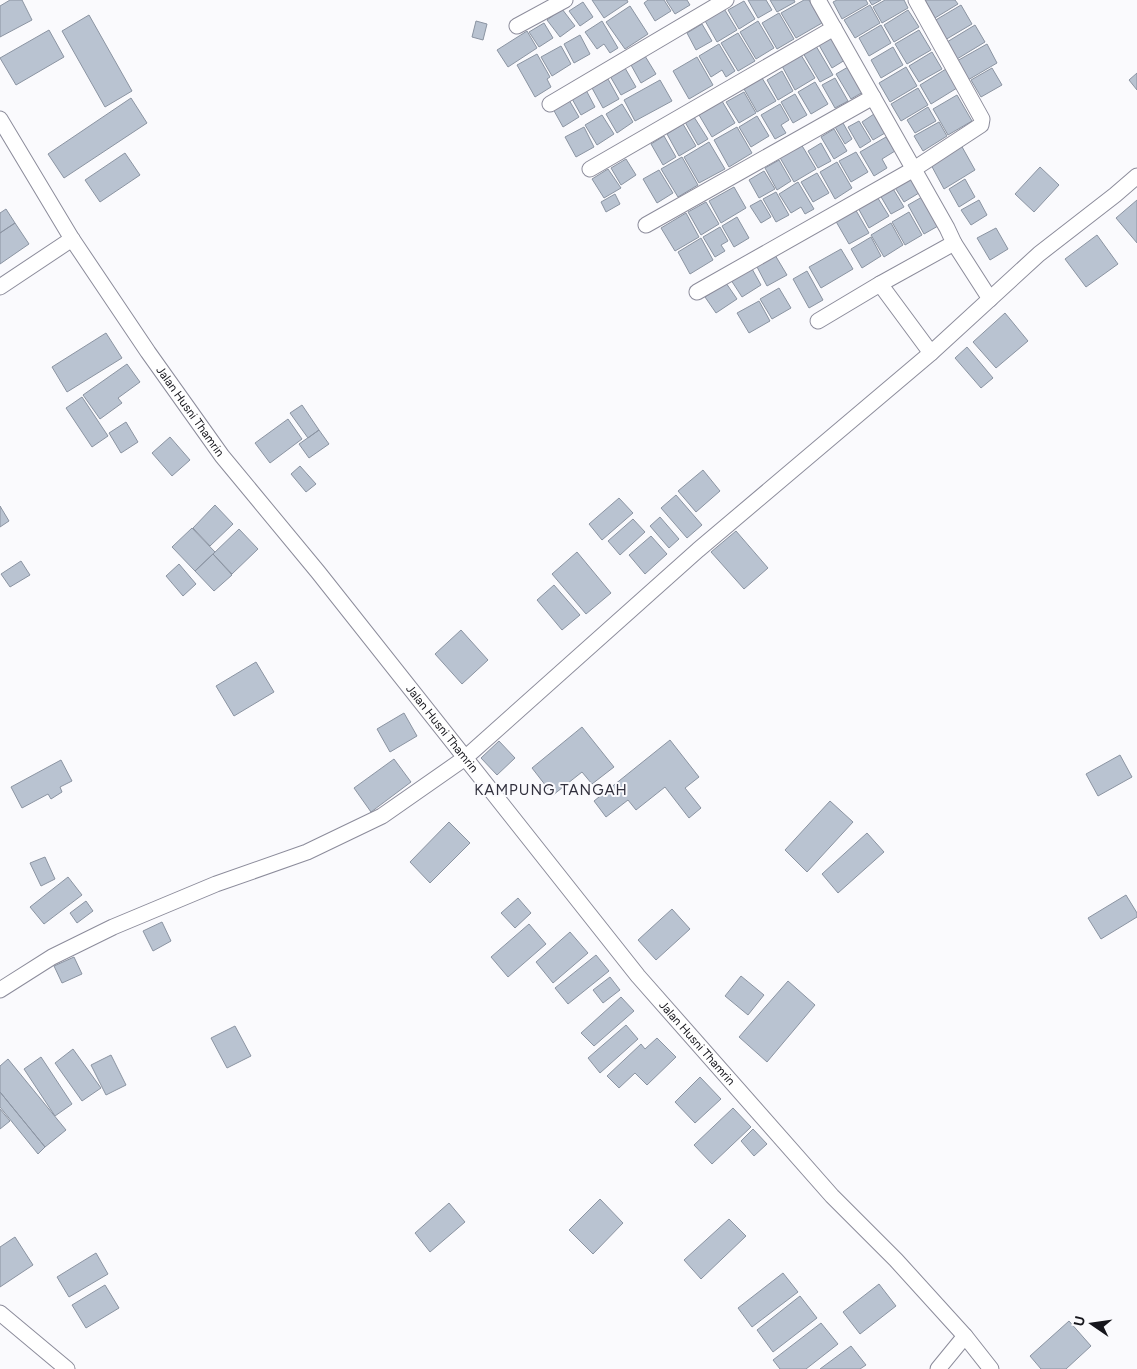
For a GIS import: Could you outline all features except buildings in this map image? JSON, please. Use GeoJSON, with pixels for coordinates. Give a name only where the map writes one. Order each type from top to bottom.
{"type":"FeatureCollection","features":[{"type":"Feature","properties":{"kind":"street"},"geometry":{"type":"LineString","coordinates":[[518,26],[565,0]]}},
{"type":"Feature","properties":{"kind":"street"},"geometry":{"type":"LineString","coordinates":[[550,104],[726,0]]}},
{"type":"Feature","properties":{"kind":"street"},"geometry":{"type":"LineString","coordinates":[[818,0],[954,243],[990,299]]}},
{"type":"Feature","properties":{"kind":"street"},"geometry":{"type":"LineString","coordinates":[[697,292],[914,169],[979,128],[982,119],[916,0]]}},
{"type":"Feature","properties":{"kind":"street"},"geometry":{"type":"LineString","coordinates":[[590,169],[834,28]]}},
{"type":"Feature","properties":{"kind":"street"},"geometry":{"type":"LineString","coordinates":[[646,225],[873,97]]}},
{"type":"Feature","properties":{"kind":"street","name":"Jalan Husni Thamrin"},"geometry":{"type":"LineString","coordinates":[[0,119],[72,239],[148,352],[222,456],[324,580],[638,976],[832,1196],[896,1260],[965,1336],[991,1369]]}},
{"type":"Feature","properties":{"kind":"street"},"geometry":{"type":"LineString","coordinates":[[0,990],[52,958],[113,927],[216,884],[307,852],[382,816],[465,758],[698,550],[931,353],[1039,254],[1137,176]]}},
{"type":"Feature","properties":{"kind":"street"},"geometry":{"type":"LineString","coordinates":[[0,287],[72,239]]}},
{"type":"Feature","properties":{"kind":"street"},"geometry":{"type":"LineString","coordinates":[[818,321],[954,243]]}},
{"type":"Feature","properties":{"kind":"street"},"geometry":{"type":"LineString","coordinates":[[880,284],[931,353]]}},
{"type":"Feature","properties":{"kind":"street"},"geometry":{"type":"LineString","coordinates":[[0,1313],[67,1369]]}},
{"type":"Feature","properties":{"kind":"street"},"geometry":{"type":"LineString","coordinates":[[938,1369],[965,1336]]}},
{"type":"Feature","properties":{"kind":"district","name":"KAMPUNG TANGAH"},"geometry":{"type":"Point","coordinates":[551,790]}}]}
